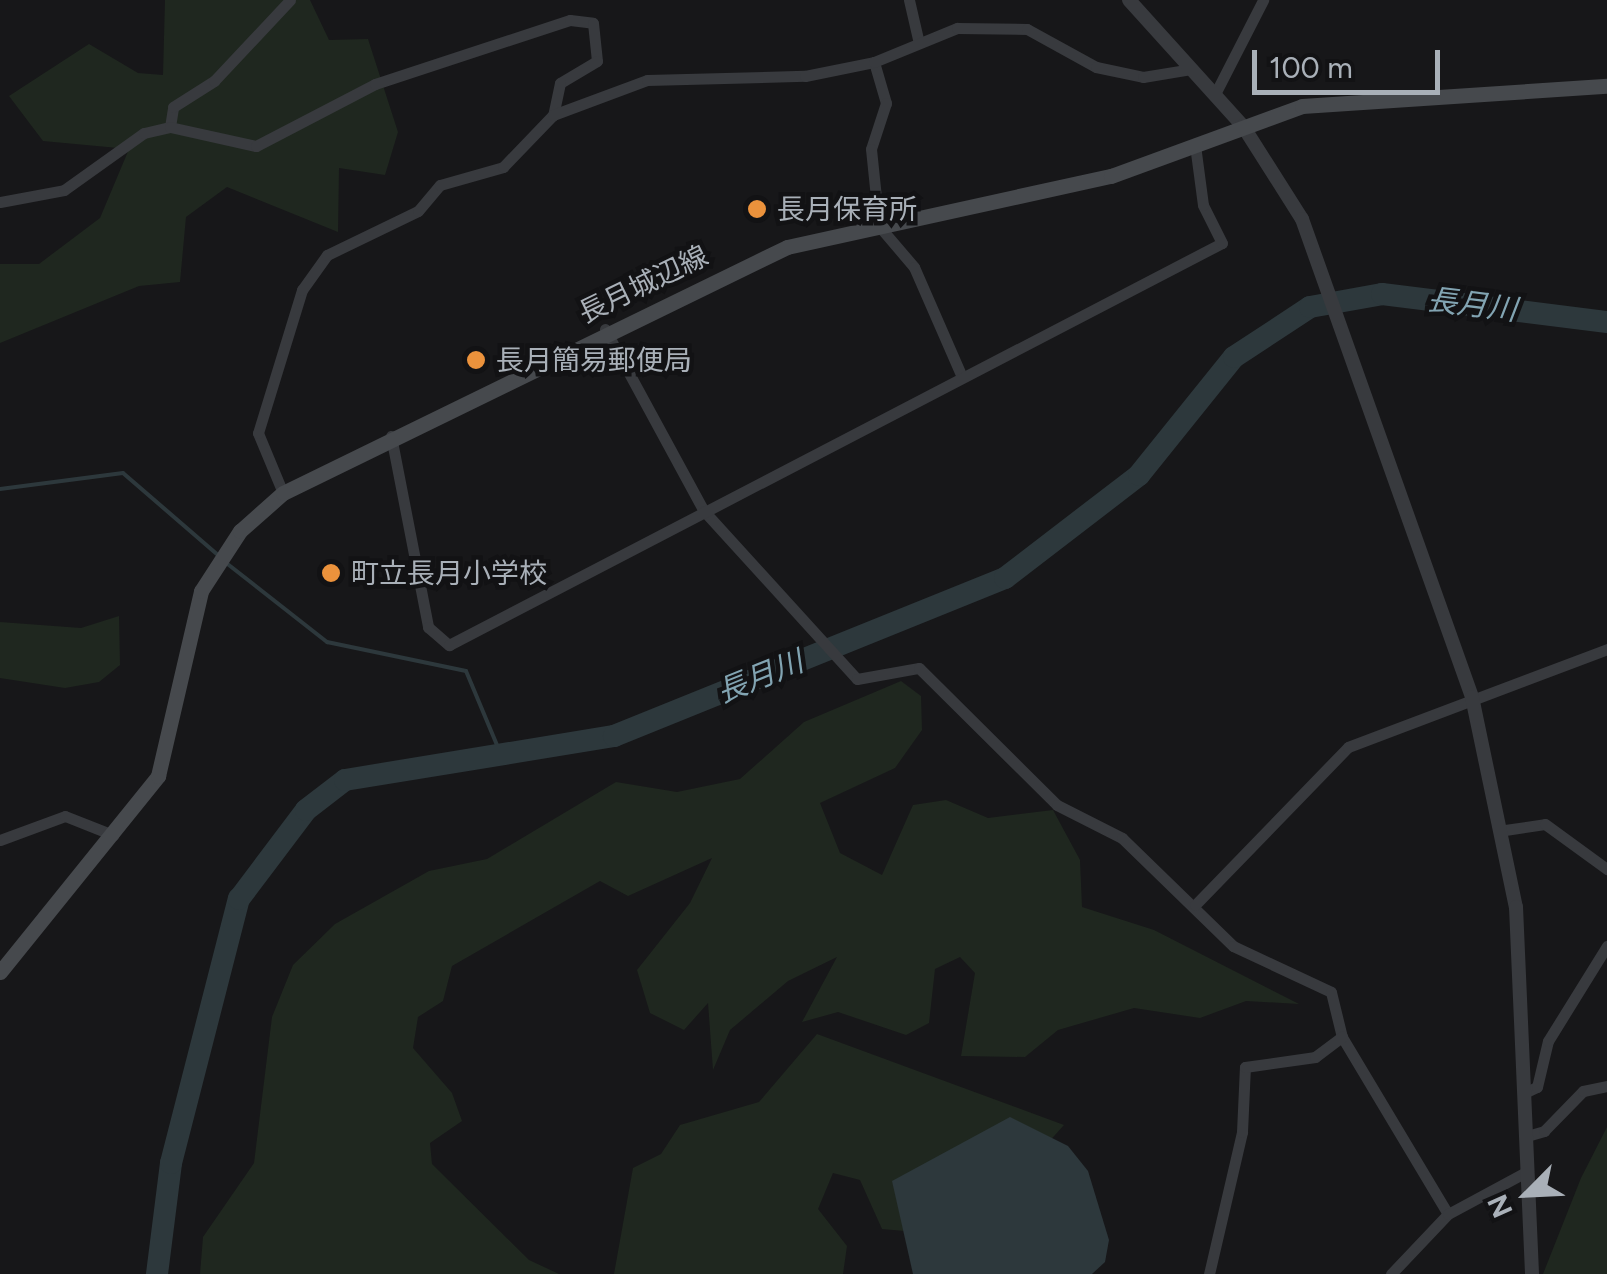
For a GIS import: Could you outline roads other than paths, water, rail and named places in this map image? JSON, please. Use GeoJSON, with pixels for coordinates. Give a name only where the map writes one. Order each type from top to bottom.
{"type":"FeatureCollection","features":[{"type":"Feature","properties":{"kind":"main road","name":"長月城辺線"},"geometry":{"type":"LineString","coordinates":[[0,972],[113,835],[170,744],[207,578],[240,530],[283,493],[605,329],[758,258],[879,226],[1070,188],[1243,126],[1346,99],[1607,86]]}},
{"type":"Feature","properties":{"kind":"street"},"geometry":{"type":"LineString","coordinates":[[170,127],[172,106],[214,82],[290,0]]}},
{"type":"Feature","properties":{"kind":"street"},"geometry":{"type":"LineString","coordinates":[[910,0],[918,39]]}},
{"type":"Feature","properties":{"kind":"street"},"geometry":{"type":"LineString","coordinates":[[1129,0],[1243,126],[1302,219],[1472,697],[1505,830],[1527,1136],[1532,1274]]}},
{"type":"Feature","properties":{"kind":"street"},"geometry":{"type":"LineString","coordinates":[[1215,94],[1264,0]]}},
{"type":"Feature","properties":{"kind":"street"},"geometry":{"type":"LineString","coordinates":[[0,202],[64,190],[144,132],[170,127],[256,146],[375,84],[570,20],[593,24],[598,61],[560,83],[553,116]]}},
{"type":"Feature","properties":{"kind":"street"},"geometry":{"type":"LineString","coordinates":[[283,493],[258,433],[302,290],[327,255],[418,211],[440,185],[504,167],[553,116],[648,80],[805,76],[874,62],[918,39],[1027,29],[1096,67],[1156,78],[1192,68]]}},
{"type":"Feature","properties":{"kind":"street"},"geometry":{"type":"LineString","coordinates":[[874,62],[886,103],[871,149],[879,226],[914,266],[962,377]]}},
{"type":"Feature","properties":{"kind":"street"},"geometry":{"type":"LineString","coordinates":[[391,436],[437,643],[704,511],[1222,243],[1202,205],[1195,145]]}},
{"type":"Feature","properties":{"kind":"street"},"geometry":{"type":"LineString","coordinates":[[605,329],[704,511],[847,667],[873,680],[919,668],[1057,806],[1122,838],[1263,968],[1331,992],[1342,1036],[1448,1214]]}},
{"type":"Feature","properties":{"kind":"street"},"geometry":{"type":"LineString","coordinates":[[1195,905],[1348,747],[1607,649]]}},
{"type":"Feature","properties":{"kind":"street"},"geometry":{"type":"LineString","coordinates":[[0,840],[65,816],[113,835]]}},
{"type":"Feature","properties":{"kind":"street"},"geometry":{"type":"LineString","coordinates":[[1505,830],[1544,824],[1607,870]]}},
{"type":"Feature","properties":{"kind":"street"},"geometry":{"type":"LineString","coordinates":[[1524,1093],[1538,1086],[1548,1041],[1607,946]]}},
{"type":"Feature","properties":{"kind":"street"},"geometry":{"type":"LineString","coordinates":[[1209,1274],[1242,1132],[1246,1067],[1314,1057],[1342,1036]]}},
{"type":"Feature","properties":{"kind":"street"},"geometry":{"type":"LineString","coordinates":[[1527,1136],[1544,1132],[1572,1097],[1607,1086]]}},
{"type":"Feature","properties":{"kind":"street"},"geometry":{"type":"LineString","coordinates":[[1391,1274],[1448,1214],[1528,1171]]}},
{"type":"Feature","properties":{"kind":"waterway","name":"長月川"},"geometry":{"type":"LineString","coordinates":[[157,1274],[171,1163],[239,899],[306,810],[345,780],[614,736],[1005,578],[1139,475],[1234,357],[1310,307],[1382,294],[1607,322]]}},
{"type":"Feature","properties":{"kind":"waterway"},"geometry":{"type":"LineString","coordinates":[[0,489],[123,473],[218,555]]}},
{"type":"Feature","properties":{"kind":"waterway"},"geometry":{"type":"LineString","coordinates":[[225,562],[327,642],[466,671],[502,757]]}},
{"type":"Feature","properties":{"kind":"place","name":"長月保育所"},"geometry":{"type":"Point","coordinates":[757,209]}},
{"type":"Feature","properties":{"kind":"place","name":"長月簡易郵便局"},"geometry":{"type":"Point","coordinates":[476,360]}},
{"type":"Feature","properties":{"kind":"place","name":"町立長月小学校"},"geometry":{"type":"Point","coordinates":[331,573]}}]}
